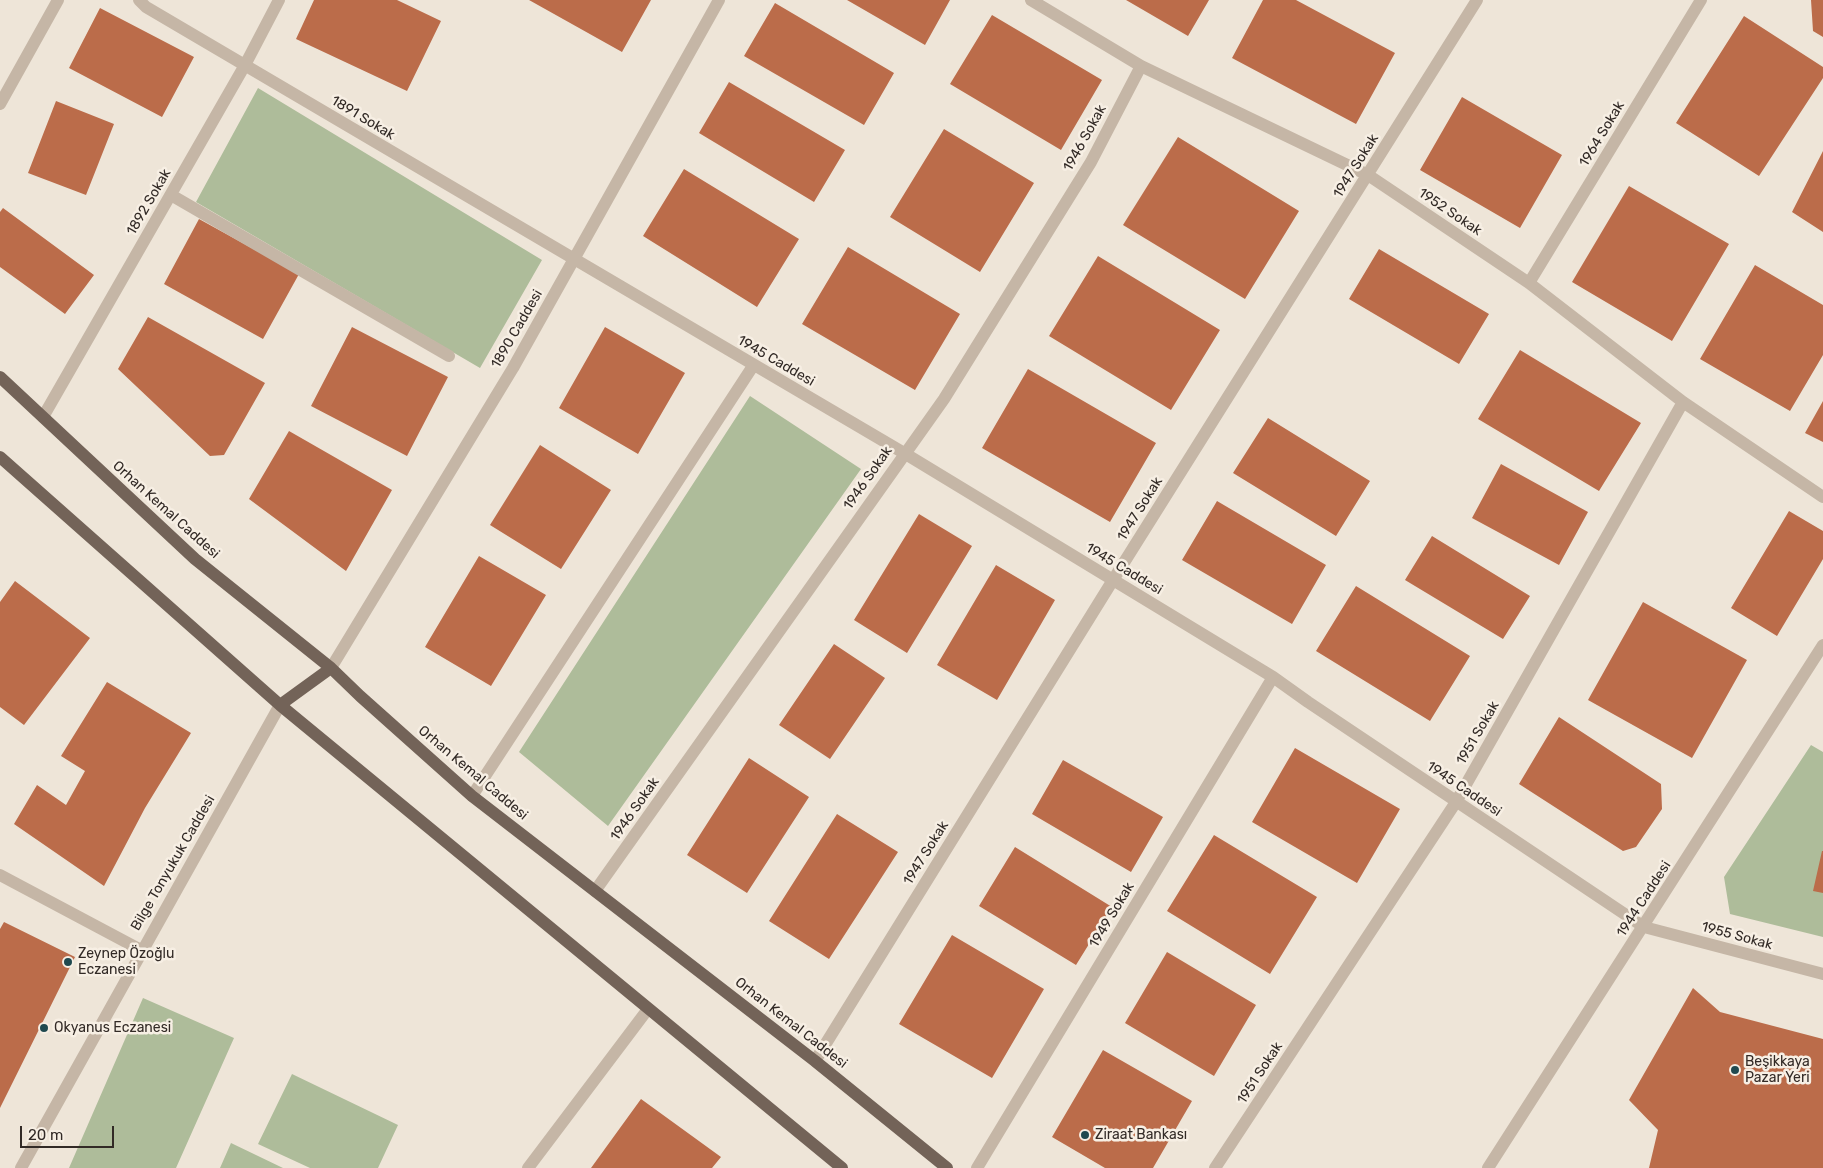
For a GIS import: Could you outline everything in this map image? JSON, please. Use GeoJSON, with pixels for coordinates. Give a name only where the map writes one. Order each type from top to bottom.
{"type":"FeatureCollection","features":[{"type":"Feature","properties":{"kind":"main road","name":"Orhan Kemal Caddesi"},"geometry":{"type":"LineString","coordinates":[[0,377],[196,559],[330,668],[472,796],[815,1061],[947,1168]]}},
{"type":"Feature","properties":{"kind":"main road"},"geometry":{"type":"LineString","coordinates":[[0,457],[280,705],[842,1168]]}},
{"type":"Feature","properties":{"kind":"main road"},"geometry":{"type":"LineString","coordinates":[[280,705],[330,668]]}},
{"type":"Feature","properties":{"kind":"street"},"geometry":{"type":"LineString","coordinates":[[0,104],[58,0]]}},
{"type":"Feature","properties":{"kind":"street","name":"1891 Sokak"},"geometry":{"type":"LineString","coordinates":[[139,0],[146,7],[573,260]]}},
{"type":"Feature","properties":{"kind":"street","name":"1892 Sokak"},"geometry":{"type":"LineString","coordinates":[[43,417],[245,65],[279,0]]}},
{"type":"Feature","properties":{"kind":"street","name":"1890 Caddesi"},"geometry":{"type":"LineString","coordinates":[[330,668],[512,368],[719,0]]}},
{"type":"Feature","properties":{"kind":"street","name":"1952 Sokak"},"geometry":{"type":"LineString","coordinates":[[1031,0],[1141,66],[1368,175],[1529,283],[1683,402],[1823,497]]}},
{"type":"Feature","properties":{"kind":"street","name":"1947 Sokak"},"geometry":{"type":"LineString","coordinates":[[815,1061],[1113,580],[1477,0]]}},
{"type":"Feature","properties":{"kind":"street","name":"1964 Sokak"},"geometry":{"type":"LineString","coordinates":[[1529,283],[1701,0]]}},
{"type":"Feature","properties":{"kind":"street","name":"1946 Sokak"},"geometry":{"type":"LineString","coordinates":[[595,891],[944,399],[1090,162],[1141,66]]}},
{"type":"Feature","properties":{"kind":"street"},"geometry":{"type":"LineString","coordinates":[[171,195],[449,356]]}},
{"type":"Feature","properties":{"kind":"street","name":"1945 Caddesi"},"geometry":{"type":"LineString","coordinates":[[573,260],[904,453],[1273,677],[1644,927]]}},
{"type":"Feature","properties":{"kind":"street"},"geometry":{"type":"LineString","coordinates":[[472,796],[754,366]]}},
{"type":"Feature","properties":{"kind":"street","name":"1951 Sokak"},"geometry":{"type":"LineString","coordinates":[[1216,1168],[1456,802],[1683,402]]}},
{"type":"Feature","properties":{"kind":"street","name":"1944 Caddesi"},"geometry":{"type":"LineString","coordinates":[[1488,1168],[1823,645]]}},
{"type":"Feature","properties":{"kind":"street","name":"1949 Sokak"},"geometry":{"type":"LineString","coordinates":[[977,1168],[1273,677]]}},
{"type":"Feature","properties":{"kind":"street","name":"Bilge Tonyukuk Caddesi"},"geometry":{"type":"LineString","coordinates":[[20,1168],[280,705]]}},
{"type":"Feature","properties":{"kind":"street"},"geometry":{"type":"LineString","coordinates":[[0,875],[141,950]]}},
{"type":"Feature","properties":{"kind":"street","name":"1955 Sokak"},"geometry":{"type":"LineString","coordinates":[[1644,927],[1823,974]]}},
{"type":"Feature","properties":{"kind":"street"},"geometry":{"type":"LineString","coordinates":[[528,1168],[648,1009]]}},
{"type":"Feature","properties":{"kind":"green space"},"geometry":{"type":"Polygon","coordinates":[[[258,88],[542,260],[480,368],[196,202],[258,88]]]}},
{"type":"Feature","properties":{"kind":"green space"},"geometry":{"type":"Polygon","coordinates":[[[750,396],[861,469],[608,826],[519,752],[750,396]]]}},
{"type":"Feature","properties":{"kind":"green space"},"geometry":{"type":"Polygon","coordinates":[[[1811,745],[1823,752],[1823,937],[1730,914],[1724,877],[1811,745]]]}},
{"type":"Feature","properties":{"kind":"green space"},"geometry":{"type":"Polygon","coordinates":[[[143,998],[234,1038],[176,1168],[69,1168],[143,998]]]}},
{"type":"Feature","properties":{"kind":"green space"},"geometry":{"type":"Polygon","coordinates":[[[292,1074],[398,1125],[378,1168],[310,1168],[258,1144],[292,1074]]]}},
{"type":"Feature","properties":{"kind":"green space"},"geometry":{"type":"Polygon","coordinates":[[[231,1143],[283,1168],[220,1168],[231,1143]]]}},
{"type":"Feature","properties":{"kind":"building"},"geometry":{"type":"Polygon","coordinates":[[[314,0],[397,0],[441,21],[407,91],[296,39],[314,0]]]}},
{"type":"Feature","properties":{"kind":"building"},"geometry":{"type":"Polygon","coordinates":[[[529,0],[651,0],[622,52],[529,0]]]}},
{"type":"Feature","properties":{"kind":"building"},"geometry":{"type":"Polygon","coordinates":[[[847,0],[950,0],[925,45],[847,0]]]}},
{"type":"Feature","properties":{"kind":"building"},"geometry":{"type":"Polygon","coordinates":[[[1126,0],[1209,0],[1188,36],[1126,0]]]}},
{"type":"Feature","properties":{"kind":"building"},"geometry":{"type":"Polygon","coordinates":[[[1263,0],[1296,0],[1395,53],[1356,124],[1232,58],[1263,0]]]}},
{"type":"Feature","properties":{"kind":"building"},"geometry":{"type":"Polygon","coordinates":[[[1811,0],[1823,0],[1823,37],[1813,31],[1811,0]]]}},
{"type":"Feature","properties":{"kind":"building"},"geometry":{"type":"Polygon","coordinates":[[[775,3],[894,73],[864,125],[744,56],[775,3]]]}},
{"type":"Feature","properties":{"kind":"building"},"geometry":{"type":"Polygon","coordinates":[[[100,8],[194,57],[162,117],[69,68],[100,8]]]}},
{"type":"Feature","properties":{"kind":"building"},"geometry":{"type":"Polygon","coordinates":[[[992,15],[1102,80],[1061,150],[950,84],[992,15]]]}},
{"type":"Feature","properties":{"kind":"building"},"geometry":{"type":"Polygon","coordinates":[[[1744,16],[1823,67],[1823,78],[1759,176],[1676,123],[1744,16]]]}},
{"type":"Feature","properties":{"kind":"building"},"geometry":{"type":"Polygon","coordinates":[[[729,82],[845,150],[814,202],[699,133],[729,82]]]}},
{"type":"Feature","properties":{"kind":"building"},"geometry":{"type":"Polygon","coordinates":[[[1462,97],[1562,155],[1520,228],[1420,170],[1462,97]]]}},
{"type":"Feature","properties":{"kind":"building"},"geometry":{"type":"Polygon","coordinates":[[[56,101],[114,124],[86,195],[28,173],[56,101]]]}},
{"type":"Feature","properties":{"kind":"building"},"geometry":{"type":"Polygon","coordinates":[[[944,129],[1034,183],[980,272],[890,217],[944,129]]]}},
{"type":"Feature","properties":{"kind":"building"},"geometry":{"type":"Polygon","coordinates":[[[1178,137],[1299,211],[1245,299],[1123,225],[1178,137]]]}},
{"type":"Feature","properties":{"kind":"building"},"geometry":{"type":"Polygon","coordinates":[[[1823,151],[1823,232],[1792,212],[1823,151]]]}},
{"type":"Feature","properties":{"kind":"building"},"geometry":{"type":"Polygon","coordinates":[[[684,169],[799,239],[757,307],[643,236],[684,169]]]}},
{"type":"Feature","properties":{"kind":"building"},"geometry":{"type":"Polygon","coordinates":[[[1629,186],[1729,244],[1672,341],[1572,282],[1629,186]]]}},
{"type":"Feature","properties":{"kind":"building"},"geometry":{"type":"Polygon","coordinates":[[[3,208],[94,275],[65,314],[0,267],[0,212],[3,208]]]}},
{"type":"Feature","properties":{"kind":"building"},"geometry":{"type":"Polygon","coordinates":[[[199,219],[299,274],[263,339],[164,284],[199,219]]]}},
{"type":"Feature","properties":{"kind":"building"},"geometry":{"type":"Polygon","coordinates":[[[848,247],[960,314],[915,390],[802,324],[848,247]]]}},
{"type":"Feature","properties":{"kind":"building"},"geometry":{"type":"Polygon","coordinates":[[[1379,249],[1489,314],[1459,364],[1349,299],[1379,249]]]}},
{"type":"Feature","properties":{"kind":"building"},"geometry":{"type":"Polygon","coordinates":[[[1098,256],[1220,330],[1171,410],[1049,336],[1098,256]]]}},
{"type":"Feature","properties":{"kind":"building"},"geometry":{"type":"Polygon","coordinates":[[[1755,265],[1823,305],[1823,355],[1790,411],[1700,359],[1755,265]]]}},
{"type":"Feature","properties":{"kind":"building"},"geometry":{"type":"Polygon","coordinates":[[[148,317],[265,383],[224,455],[210,456],[118,369],[148,317]]]}},
{"type":"Feature","properties":{"kind":"building"},"geometry":{"type":"Polygon","coordinates":[[[352,327],[448,377],[407,456],[311,406],[352,327]]]}},
{"type":"Feature","properties":{"kind":"building"},"geometry":{"type":"Polygon","coordinates":[[[605,327],[685,373],[638,454],[559,408],[605,327]]]}},
{"type":"Feature","properties":{"kind":"building"},"geometry":{"type":"Polygon","coordinates":[[[1520,350],[1641,423],[1599,491],[1478,419],[1520,350]]]}},
{"type":"Feature","properties":{"kind":"building"},"geometry":{"type":"Polygon","coordinates":[[[1028,369],[1156,443],[1110,522],[982,448],[1028,369]]]}},
{"type":"Feature","properties":{"kind":"building"},"geometry":{"type":"Polygon","coordinates":[[[1823,401],[1823,442],[1805,433],[1823,401]]]}},
{"type":"Feature","properties":{"kind":"building"},"geometry":{"type":"Polygon","coordinates":[[[1268,418],[1370,481],[1336,536],[1233,473],[1268,418]]]}},
{"type":"Feature","properties":{"kind":"building"},"geometry":{"type":"Polygon","coordinates":[[[289,431],[392,490],[346,571],[249,499],[289,431]]]}},
{"type":"Feature","properties":{"kind":"building"},"geometry":{"type":"Polygon","coordinates":[[[540,445],[611,490],[561,569],[490,525],[540,445]]]}},
{"type":"Feature","properties":{"kind":"building"},"geometry":{"type":"Polygon","coordinates":[[[1501,464],[1588,512],[1559,565],[1472,518],[1501,464]]]}},
{"type":"Feature","properties":{"kind":"building"},"geometry":{"type":"Polygon","coordinates":[[[1217,501],[1326,565],[1292,624],[1182,560],[1217,501]]]}},
{"type":"Feature","properties":{"kind":"building"},"geometry":{"type":"Polygon","coordinates":[[[1789,511],[1823,531],[1823,559],[1777,636],[1731,608],[1789,511]]]}},
{"type":"Feature","properties":{"kind":"building"},"geometry":{"type":"Polygon","coordinates":[[[919,514],[972,546],[907,653],[854,620],[919,514]]]}},
{"type":"Feature","properties":{"kind":"building"},"geometry":{"type":"Polygon","coordinates":[[[1432,536],[1530,596],[1503,639],[1405,580],[1432,536]]]}},
{"type":"Feature","properties":{"kind":"building"},"geometry":{"type":"Polygon","coordinates":[[[479,556],[546,595],[491,686],[425,647],[479,556]]]}},
{"type":"Feature","properties":{"kind":"building"},"geometry":{"type":"Polygon","coordinates":[[[996,565],[1055,600],[997,700],[937,665],[996,565]]]}},
{"type":"Feature","properties":{"kind":"building"},"geometry":{"type":"Polygon","coordinates":[[[15,581],[90,638],[24,725],[0,707],[0,602],[15,581]]]}},
{"type":"Feature","properties":{"kind":"building"},"geometry":{"type":"Polygon","coordinates":[[[1356,586],[1470,656],[1430,721],[1316,651],[1356,586]]]}},
{"type":"Feature","properties":{"kind":"building"},"geometry":{"type":"Polygon","coordinates":[[[1643,602],[1747,660],[1692,758],[1588,700],[1643,602]]]}},
{"type":"Feature","properties":{"kind":"building"},"geometry":{"type":"Polygon","coordinates":[[[834,644],[885,678],[830,759],[779,725],[834,644]]]}},
{"type":"Feature","properties":{"kind":"building"},"geometry":{"type":"Polygon","coordinates":[[[107,682],[191,733],[145,808],[104,886],[14,824],[37,785],[66,805],[85,771],[61,756],[107,682]]]}},
{"type":"Feature","properties":{"kind":"building"},"geometry":{"type":"Polygon","coordinates":[[[1559,717],[1661,784],[1662,809],[1636,847],[1623,851],[1519,784],[1559,717]]]}},
{"type":"Feature","properties":{"kind":"building"},"geometry":{"type":"Polygon","coordinates":[[[1295,748],[1400,809],[1357,883],[1252,822],[1295,748]]]}},
{"type":"Feature","properties":{"kind":"building"},"geometry":{"type":"Polygon","coordinates":[[[749,758],[809,797],[747,893],[687,855],[749,758]]]}},
{"type":"Feature","properties":{"kind":"building"},"geometry":{"type":"Polygon","coordinates":[[[1063,760],[1163,817],[1131,872],[1032,814],[1063,760]]]}},
{"type":"Feature","properties":{"kind":"building"},"geometry":{"type":"Polygon","coordinates":[[[837,814],[898,852],[829,959],[769,921],[837,814]]]}},
{"type":"Feature","properties":{"kind":"building"},"geometry":{"type":"Polygon","coordinates":[[[1214,835],[1317,897],[1270,974],[1167,911],[1214,835]]]}},
{"type":"Feature","properties":{"kind":"building"},"geometry":{"type":"Polygon","coordinates":[[[1015,847],[1112,907],[1076,965],[979,906],[1015,847]]]}},
{"type":"Feature","properties":{"kind":"building"},"geometry":{"type":"Polygon","coordinates":[[[1823,851],[1823,893],[1813,891],[1823,851]]]}},
{"type":"Feature","properties":{"kind":"building"},"geometry":{"type":"Polygon","coordinates":[[[4,922],[75,957],[0,1108],[0,929],[4,922]]]}},
{"type":"Feature","properties":{"kind":"building"},"geometry":{"type":"Polygon","coordinates":[[[952,935],[1044,989],[992,1078],[899,1024],[952,935]]]}},
{"type":"Feature","properties":{"kind":"building"},"geometry":{"type":"Polygon","coordinates":[[[1167,952],[1256,1005],[1214,1076],[1125,1023],[1167,952]]]}},
{"type":"Feature","properties":{"kind":"building","name":"Beşikkaya Pazar Yeri"},"geometry":{"type":"Polygon","coordinates":[[[1693,988],[1720,1012],[1823,1039],[1823,1168],[1649,1168],[1658,1130],[1629,1100],[1693,988]]]}},
{"type":"Feature","properties":{"kind":"building"},"geometry":{"type":"Polygon","coordinates":[[[1103,1050],[1192,1101],[1153,1168],[1105,1168],[1052,1137],[1103,1050]]]}},
{"type":"Feature","properties":{"kind":"building"},"geometry":{"type":"Polygon","coordinates":[[[641,1099],[721,1157],[712,1168],[591,1168],[641,1099]]]}},
{"type":"Feature","properties":{"kind":"place","name":"Zeynep Özoğlu Eczanesi"},"geometry":{"type":"Point","coordinates":[68,962]}},
{"type":"Feature","properties":{"kind":"place","name":"Okyanus Eczanesi"},"geometry":{"type":"Point","coordinates":[44,1028]}},
{"type":"Feature","properties":{"kind":"place","name":"Beşikkaya Pazar Yeri"},"geometry":{"type":"Point","coordinates":[1735,1070]}},
{"type":"Feature","properties":{"kind":"place","name":"Ziraat Bankası"},"geometry":{"type":"Point","coordinates":[1085,1135]}}]}
